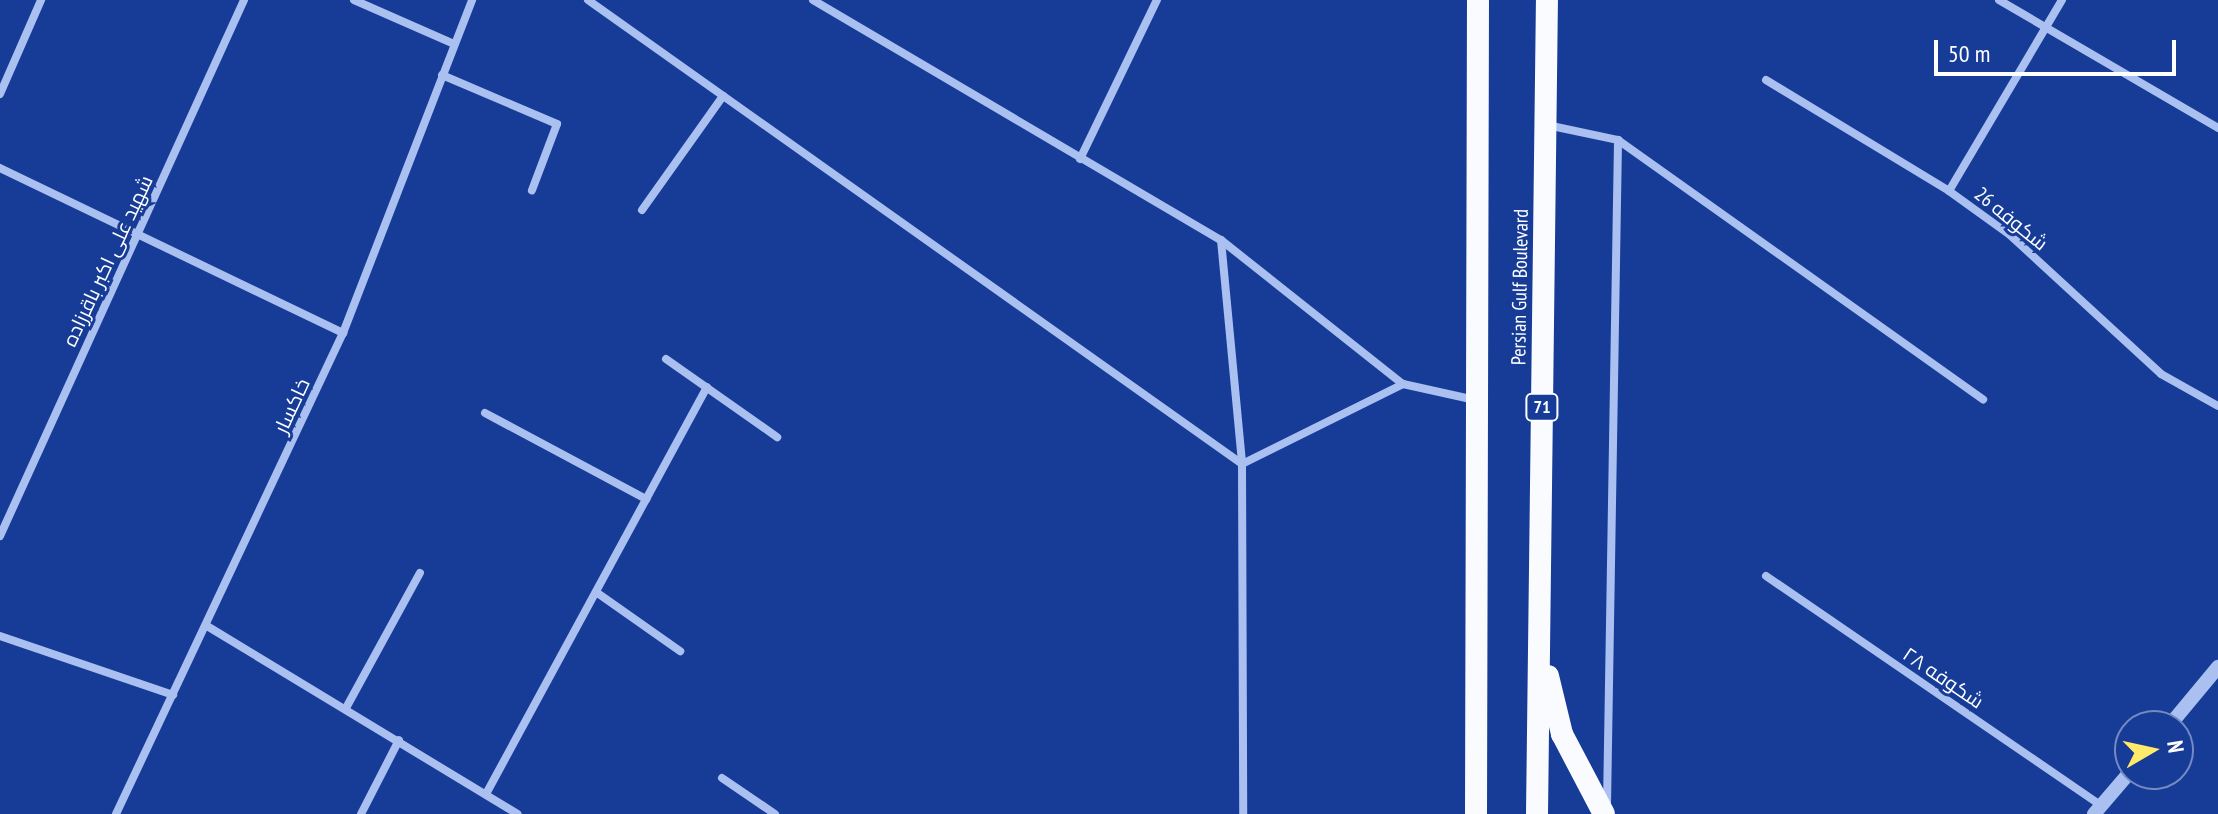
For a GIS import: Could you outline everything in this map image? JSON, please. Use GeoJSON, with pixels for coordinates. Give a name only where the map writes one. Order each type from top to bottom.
{"type":"FeatureCollection","features":[{"type":"Feature","properties":{"kind":"highway","name":"Persian Gulf Boulevard"},"geometry":{"type":"LineString","coordinates":[[1476,814],[1478,0]]}},
{"type":"Feature","properties":{"kind":"highway","name":"Persian Gulf Boulevard"},"geometry":{"type":"LineString","coordinates":[[1537,814],[1547,0]]}},
{"type":"Feature","properties":{"kind":"highway"},"geometry":{"type":"LineString","coordinates":[[1539,622],[1562,734],[1587,791],[1605,814]]}},
{"type":"Feature","properties":{"kind":"street"},"geometry":{"type":"LineString","coordinates":[[0,94],[41,0]]}},
{"type":"Feature","properties":{"kind":"street","name":"شهید علی اکبر باقرزاده"},"geometry":{"type":"LineString","coordinates":[[0,536],[244,0]]}},
{"type":"Feature","properties":{"kind":"street"},"geometry":{"type":"LineString","coordinates":[[354,0],[454,44]]}},
{"type":"Feature","properties":{"kind":"street","name":"خاکسار"},"geometry":{"type":"LineString","coordinates":[[117,814],[343,333],[472,0]]}},
{"type":"Feature","properties":{"kind":"street"},"geometry":{"type":"LineString","coordinates":[[588,0],[1242,464]]}},
{"type":"Feature","properties":{"kind":"street"},"geometry":{"type":"LineString","coordinates":[[813,0],[1221,240],[1403,384],[1477,401]]}},
{"type":"Feature","properties":{"kind":"street"},"geometry":{"type":"LineString","coordinates":[[1080,159],[1157,0]]}},
{"type":"Feature","properties":{"kind":"street"},"geometry":{"type":"LineString","coordinates":[[1999,0],[2218,128]]}},
{"type":"Feature","properties":{"kind":"street"},"geometry":{"type":"LineString","coordinates":[[1949,191],[2049,28],[2062,0]]}},
{"type":"Feature","properties":{"kind":"street"},"geometry":{"type":"LineString","coordinates":[[442,75],[557,124],[532,190]]}},
{"type":"Feature","properties":{"kind":"street","name":"شکوفه 26"},"geometry":{"type":"LineString","coordinates":[[1766,80],[1949,191],[2010,235],[2161,374],[2218,406]]}},
{"type":"Feature","properties":{"kind":"street"},"geometry":{"type":"LineString","coordinates":[[642,210],[723,96]]}},
{"type":"Feature","properties":{"kind":"street"},"geometry":{"type":"LineString","coordinates":[[1546,125],[1618,140],[1983,399]]}},
{"type":"Feature","properties":{"kind":"street"},"geometry":{"type":"LineString","coordinates":[[1605,814],[1618,140]]}},
{"type":"Feature","properties":{"kind":"street"},"geometry":{"type":"LineString","coordinates":[[0,168],[343,333]]}},
{"type":"Feature","properties":{"kind":"street"},"geometry":{"type":"LineString","coordinates":[[1221,240],[1242,464],[1243,814]]}},
{"type":"Feature","properties":{"kind":"street"},"geometry":{"type":"LineString","coordinates":[[666,359],[777,437]]}},
{"type":"Feature","properties":{"kind":"street"},"geometry":{"type":"LineString","coordinates":[[1242,464],[1403,384]]}},
{"type":"Feature","properties":{"kind":"street"},"geometry":{"type":"LineString","coordinates":[[486,794],[707,387]]}},
{"type":"Feature","properties":{"kind":"street"},"geometry":{"type":"LineString","coordinates":[[485,413],[646,499]]}},
{"type":"Feature","properties":{"kind":"street"},"geometry":{"type":"LineString","coordinates":[[346,708],[420,573]]}},
{"type":"Feature","properties":{"kind":"street","name":"شکوفه ۲۸"},"geometry":{"type":"LineString","coordinates":[[1766,576],[2098,810]]}},
{"type":"Feature","properties":{"kind":"street"},"geometry":{"type":"LineString","coordinates":[[596,592],[680,651]]}},
{"type":"Feature","properties":{"kind":"street"},"geometry":{"type":"LineString","coordinates":[[207,626],[518,814]]}},
{"type":"Feature","properties":{"kind":"street"},"geometry":{"type":"LineString","coordinates":[[0,636],[173,695]]}},
{"type":"Feature","properties":{"kind":"street"},"geometry":{"type":"LineString","coordinates":[[2182,710],[2218,667]]}},
{"type":"Feature","properties":{"kind":"street"},"geometry":{"type":"LineString","coordinates":[[361,814],[399,740]]}},
{"type":"Feature","properties":{"kind":"street"},"geometry":{"type":"LineString","coordinates":[[722,778],[775,814]]}},
{"type":"Feature","properties":{"kind":"street"},"geometry":{"type":"LineString","coordinates":[[2098,810],[2115,790]]}}]}
